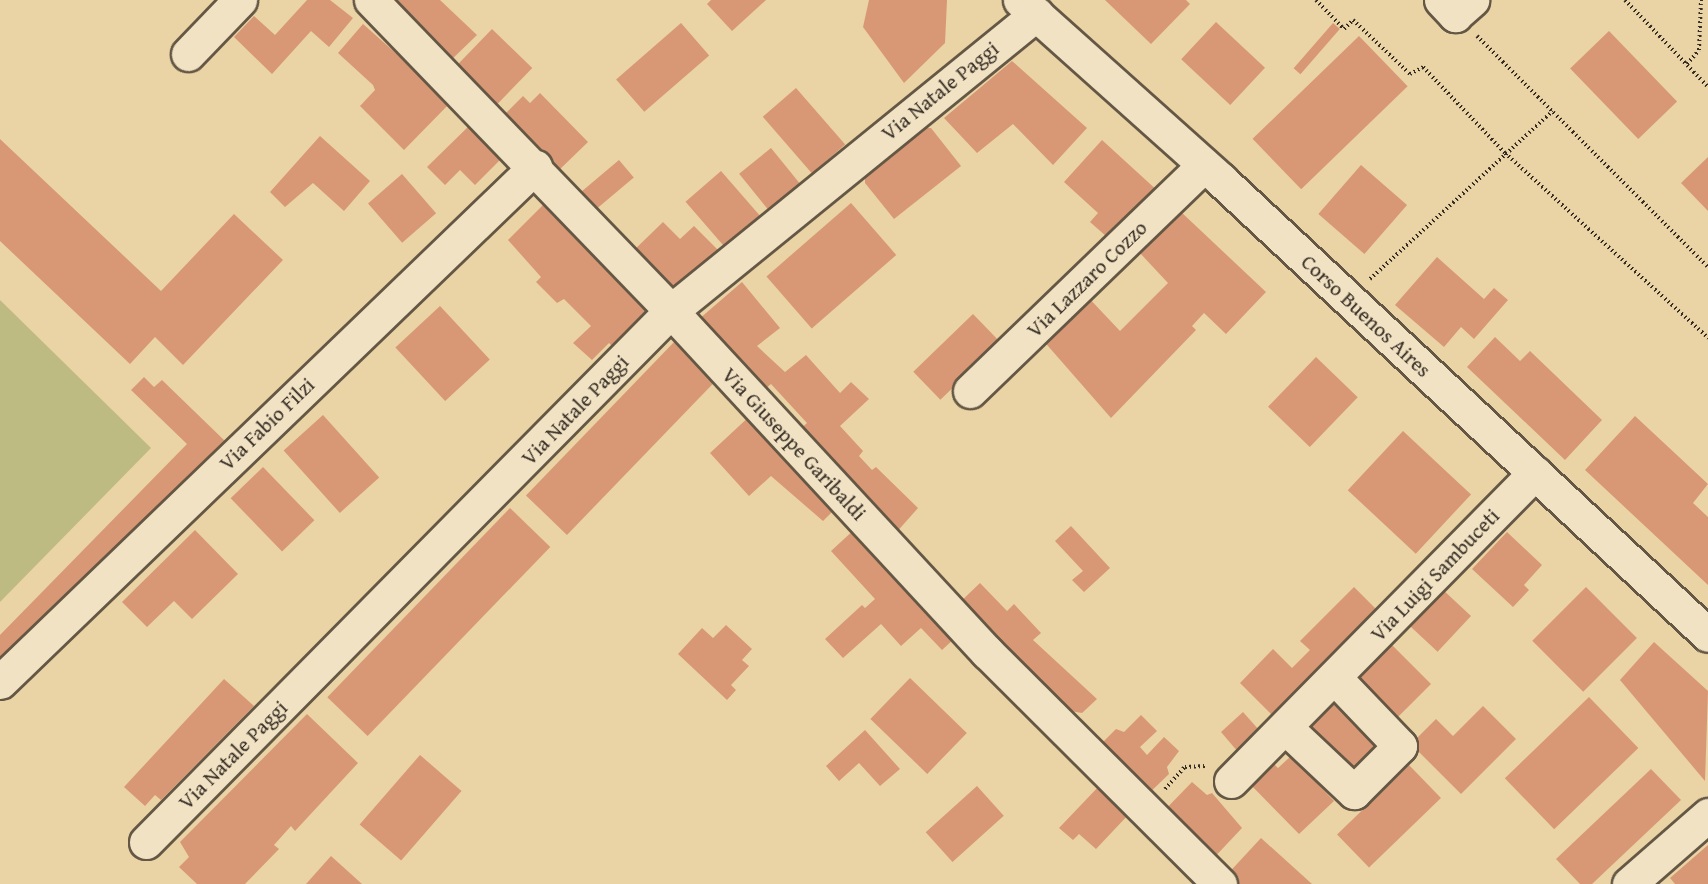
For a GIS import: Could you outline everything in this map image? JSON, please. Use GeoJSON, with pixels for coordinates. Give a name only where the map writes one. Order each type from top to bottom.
{"type":"FeatureCollection","features":[{"type":"Feature","properties":{"kind":"street"},"geometry":{"type":"LineString","coordinates":[[188,54],[240,0]]}},
{"type":"Feature","properties":{"kind":"street","name":"Via Giuseppe Garibaldi"},"geometry":{"type":"LineString","coordinates":[[370,0],[535,167],[987,652],[1145,812],[1220,884]]}},
{"type":"Feature","properties":{"kind":"street","name":"Corso Buenos Aires"},"geometry":{"type":"LineString","coordinates":[[1028,7],[1204,165],[1708,635]]}},
{"type":"Feature","properties":{"kind":"street","name":"Via Natale Paggi"},"geometry":{"type":"LineString","coordinates":[[146,842],[671,311],[1028,7]]}},
{"type":"Feature","properties":{"kind":"street","name":"Via Lazzaro Cozzo"},"geometry":{"type":"LineString","coordinates":[[970,391],[1204,165]]}},
{"type":"Feature","properties":{"kind":"street","name":"Via Fabio Filzi"},"geometry":{"type":"LineString","coordinates":[[0,682],[535,167]]}},
{"type":"Feature","properties":{"kind":"street","name":"Via Luigi Sambuceti"},"geometry":{"type":"LineString","coordinates":[[1231,781],[1535,473]]}},
{"type":"Feature","properties":{"kind":"street"},"geometry":{"type":"LineString","coordinates":[[1285,727],[1354,792],[1400,746],[1334,677]]}},
{"type":"Feature","properties":{"kind":"street"},"geometry":{"type":"LineString","coordinates":[[1629,884],[1708,815]]}},
{"type":"Feature","properties":{"kind":"path"},"geometry":{"type":"LineString","coordinates":[[1316,0],[1344,29],[1353,20],[1410,74],[1423,67],[1504,153],[1707,336]]}},
{"type":"Feature","properties":{"kind":"path"},"geometry":{"type":"LineString","coordinates":[[1687,64],[1699,50],[1701,0]]}},
{"type":"Feature","properties":{"kind":"path"},"geometry":{"type":"LineString","coordinates":[[1627,1],[1708,87]]}},
{"type":"Feature","properties":{"kind":"path"},"geometry":{"type":"LineString","coordinates":[[1456,5],[1553,111],[1708,267]]}},
{"type":"Feature","properties":{"kind":"path"},"geometry":{"type":"LineString","coordinates":[[1370,279],[1504,153],[1553,111]]}},
{"type":"Feature","properties":{"kind":"path"},"geometry":{"type":"LineString","coordinates":[[1145,812],[1185,767],[1204,766],[1231,781]]}},
{"type":"Feature","properties":{"kind":"shaded area"},"geometry":{"type":"Polygon","coordinates":[[[0,300],[151,448],[0,602],[0,300]]]}},
{"type":"Feature","properties":{"kind":"building"},"geometry":{"type":"Polygon","coordinates":[[[307,0],[330,0],[353,18],[329,47],[311,31],[272,74],[234,37],[254,16],[275,35],[307,0]]]}},
{"type":"Feature","properties":{"kind":"building"},"geometry":{"type":"Polygon","coordinates":[[[387,0],[440,0],[477,35],[448,63],[387,0]]]}},
{"type":"Feature","properties":{"kind":"building"},"geometry":{"type":"Polygon","coordinates":[[[711,0],[766,0],[732,31],[707,4],[711,0]]]}},
{"type":"Feature","properties":{"kind":"building"},"geometry":{"type":"Polygon","coordinates":[[[869,0],[947,0],[945,43],[904,83],[863,27],[869,0]]]}},
{"type":"Feature","properties":{"kind":"building"},"geometry":{"type":"Polygon","coordinates":[[[1105,0],[1186,0],[1190,4],[1151,44],[1105,0]]]}},
{"type":"Feature","properties":{"kind":"building"},"geometry":{"type":"Polygon","coordinates":[[[1216,22],[1265,68],[1230,105],[1181,59],[1216,22]]]}},
{"type":"Feature","properties":{"kind":"building"},"geometry":{"type":"Polygon","coordinates":[[[681,23],[709,55],[644,112],[616,79],[681,23]]]}},
{"type":"Feature","properties":{"kind":"building"},"geometry":{"type":"Polygon","coordinates":[[[1333,23],[1340,29],[1300,74],[1294,68],[1333,23]]]}},
{"type":"Feature","properties":{"kind":"building"},"geometry":{"type":"Polygon","coordinates":[[[363,24],[451,102],[404,150],[360,106],[375,90],[373,85],[338,53],[363,24]]]}},
{"type":"Feature","properties":{"kind":"building"},"geometry":{"type":"Polygon","coordinates":[[[492,29],[532,68],[493,108],[453,69],[492,29]]]}},
{"type":"Feature","properties":{"kind":"building"},"geometry":{"type":"Polygon","coordinates":[[[1609,31],[1677,101],[1638,139],[1570,69],[1609,31]]]}},
{"type":"Feature","properties":{"kind":"building"},"geometry":{"type":"Polygon","coordinates":[[[1359,36],[1408,86],[1301,189],[1253,139],[1359,36]]]}},
{"type":"Feature","properties":{"kind":"building"},"geometry":{"type":"Polygon","coordinates":[[[1012,61],[1087,128],[1053,165],[1013,124],[977,153],[944,118],[1012,61]]]}},
{"type":"Feature","properties":{"kind":"building"},"geometry":{"type":"Polygon","coordinates":[[[796,88],[845,145],[812,173],[763,117],[796,88]]]}},
{"type":"Feature","properties":{"kind":"building"},"geometry":{"type":"Polygon","coordinates":[[[540,93],[588,142],[555,174],[502,117],[523,96],[530,103],[540,93]]]}},
{"type":"Feature","properties":{"kind":"building"},"geometry":{"type":"Polygon","coordinates":[[[472,123],[504,156],[475,185],[460,170],[445,185],[427,167],[472,123]]]}},
{"type":"Feature","properties":{"kind":"building"},"geometry":{"type":"Polygon","coordinates":[[[925,128],[931,128],[961,166],[894,219],[865,183],[865,177],[925,128]]]}},
{"type":"Feature","properties":{"kind":"building"},"geometry":{"type":"Polygon","coordinates":[[[320,136],[370,181],[344,211],[313,183],[285,207],[270,192],[320,136]]]}},
{"type":"Feature","properties":{"kind":"building"},"geometry":{"type":"Polygon","coordinates":[[[0,139],[161,291],[234,214],[283,260],[183,365],[155,337],[130,364],[0,241],[0,139]]]}},
{"type":"Feature","properties":{"kind":"building"},"geometry":{"type":"Polygon","coordinates":[[[1102,140],[1160,193],[1115,244],[1090,222],[1098,213],[1064,182],[1102,140]]]}},
{"type":"Feature","properties":{"kind":"building"},"geometry":{"type":"Polygon","coordinates":[[[771,148],[802,186],[770,212],[739,174],[771,148]]]}},
{"type":"Feature","properties":{"kind":"building"},"geometry":{"type":"Polygon","coordinates":[[[1708,157],[1708,211],[1681,183],[1708,157]]]}},
{"type":"Feature","properties":{"kind":"building"},"geometry":{"type":"Polygon","coordinates":[[[619,160],[634,178],[590,214],[575,197],[619,160]]]}},
{"type":"Feature","properties":{"kind":"building"},"geometry":{"type":"Polygon","coordinates":[[[1361,165],[1407,205],[1364,254],[1318,214],[1361,165]]]}},
{"type":"Feature","properties":{"kind":"building"},"geometry":{"type":"Polygon","coordinates":[[[721,171],[763,219],[728,250],[686,202],[721,171]]]}},
{"type":"Feature","properties":{"kind":"building"},"geometry":{"type":"Polygon","coordinates":[[[402,174],[436,213],[402,243],[368,204],[402,174]]]}},
{"type":"Feature","properties":{"kind":"building"},"geometry":{"type":"Polygon","coordinates":[[[550,198],[654,310],[616,350],[609,343],[592,360],[573,343],[591,326],[564,299],[557,303],[536,282],[541,277],[508,240],[550,198]]]}},
{"type":"Feature","properties":{"kind":"building"},"geometry":{"type":"Polygon","coordinates":[[[851,203],[896,255],[812,329],[766,276],[851,203]]]}},
{"type":"Feature","properties":{"kind":"building"},"geometry":{"type":"Polygon","coordinates":[[[1180,211],[1266,292],[1226,334],[1204,313],[1192,326],[1196,330],[1111,418],[1041,338],[1086,295],[1120,331],[1168,283],[1139,252],[1180,211]]]}},
{"type":"Feature","properties":{"kind":"building"},"geometry":{"type":"Polygon","coordinates":[[[663,222],[680,239],[694,226],[718,250],[668,295],[629,255],[663,222]]]}},
{"type":"Feature","properties":{"kind":"building"},"geometry":{"type":"Polygon","coordinates":[[[1437,257],[1484,299],[1494,288],[1508,300],[1474,339],[1461,327],[1444,347],[1395,305],[1437,257]]]}},
{"type":"Feature","properties":{"kind":"building"},"geometry":{"type":"Polygon","coordinates":[[[742,282],[780,328],[757,346],[785,372],[806,355],[840,393],[851,382],[869,399],[840,426],[863,451],[859,456],[872,470],[876,467],[918,508],[894,535],[798,431],[807,423],[771,384],[761,392],[691,326],[742,282]]]}},
{"type":"Feature","properties":{"kind":"building"},"geometry":{"type":"Polygon","coordinates":[[[440,306],[490,359],[445,401],[395,348],[440,306]]]}},
{"type":"Feature","properties":{"kind":"building"},"geometry":{"type":"Polygon","coordinates":[[[973,314],[1000,342],[940,400],[913,372],[973,314]]]}},
{"type":"Feature","properties":{"kind":"building"},"geometry":{"type":"Polygon","coordinates":[[[1495,337],[1520,361],[1530,351],[1602,420],[1565,460],[1467,367],[1495,337]]]}},
{"type":"Feature","properties":{"kind":"building"},"geometry":{"type":"Polygon","coordinates":[[[676,340],[717,380],[567,535],[526,495],[676,340]]]}},
{"type":"Feature","properties":{"kind":"building"},"geometry":{"type":"Polygon","coordinates":[[[1316,357],[1358,397],[1310,447],[1268,407],[1316,357]]]}},
{"type":"Feature","properties":{"kind":"building"},"geometry":{"type":"Polygon","coordinates":[[[144,377],[154,387],[162,380],[225,441],[0,672],[0,635],[187,444],[131,390],[144,377]]]}},
{"type":"Feature","properties":{"kind":"building"},"geometry":{"type":"Polygon","coordinates":[[[752,414],[838,506],[823,521],[771,476],[749,496],[710,453],[752,414]]]}},
{"type":"Feature","properties":{"kind":"building"},"geometry":{"type":"Polygon","coordinates":[[[323,415],[379,477],[340,513],[284,450],[323,415]]]}},
{"type":"Feature","properties":{"kind":"building"},"geometry":{"type":"Polygon","coordinates":[[[1635,416],[1708,484],[1693,503],[1708,517],[1708,585],[1585,470],[1635,416]]]}},
{"type":"Feature","properties":{"kind":"building"},"geometry":{"type":"Polygon","coordinates":[[[1403,431],[1471,494],[1416,554],[1348,490],[1403,431]]]}},
{"type":"Feature","properties":{"kind":"building"},"geometry":{"type":"Polygon","coordinates":[[[263,467],[314,520],[282,551],[231,498],[263,467]]]}},
{"type":"Feature","properties":{"kind":"building"},"geometry":{"type":"Polygon","coordinates":[[[510,508],[550,547],[368,736],[327,697],[510,508]]]}},
{"type":"Feature","properties":{"kind":"building"},"geometry":{"type":"Polygon","coordinates":[[[1071,526],[1110,568],[1084,592],[1072,580],[1083,571],[1055,541],[1071,526]]]}},
{"type":"Feature","properties":{"kind":"building"},"geometry":{"type":"Polygon","coordinates":[[[856,528],[956,637],[942,650],[921,628],[901,646],[881,624],[843,658],[825,639],[862,605],[865,608],[875,599],[831,551],[856,528]]]}},
{"type":"Feature","properties":{"kind":"building"},"geometry":{"type":"Polygon","coordinates":[[[195,530],[238,574],[192,619],[174,601],[147,627],[122,602],[195,530]]]}},
{"type":"Feature","properties":{"kind":"building"},"geometry":{"type":"Polygon","coordinates":[[[1507,532],[1542,565],[1524,585],[1529,590],[1513,607],[1472,569],[1507,532]]]}},
{"type":"Feature","properties":{"kind":"building"},"geometry":{"type":"Polygon","coordinates":[[[980,583],[1007,611],[1014,604],[1041,633],[1033,640],[1097,699],[1082,713],[1070,711],[1061,720],[955,607],[980,583]]]}},
{"type":"Feature","properties":{"kind":"building"},"geometry":{"type":"Polygon","coordinates":[[[1354,587],[1386,619],[1281,724],[1240,683],[1273,649],[1292,668],[1310,650],[1300,641],[1354,587]]]}},
{"type":"Feature","properties":{"kind":"building"},"geometry":{"type":"Polygon","coordinates":[[[1586,587],[1637,638],[1583,692],[1532,641],[1586,587]]]}},
{"type":"Feature","properties":{"kind":"building"},"geometry":{"type":"Polygon","coordinates":[[[1441,588],[1471,616],[1438,652],[1408,624],[1441,588]]]}},
{"type":"Feature","properties":{"kind":"building"},"geometry":{"type":"Polygon","coordinates":[[[726,625],[752,649],[742,660],[749,666],[731,685],[736,690],[727,700],[678,654],[702,628],[713,638],[726,625]]]}},
{"type":"Feature","properties":{"kind":"building"},"geometry":{"type":"Polygon","coordinates":[[[1654,642],[1708,691],[1705,781],[1620,680],[1654,642]]]}},
{"type":"Feature","properties":{"kind":"building"},"geometry":{"type":"Polygon","coordinates":[[[1390,643],[1431,684],[1395,720],[1354,679],[1390,643]]]}},
{"type":"Feature","properties":{"kind":"building"},"geometry":{"type":"Polygon","coordinates":[[[910,678],[967,733],[927,774],[870,719],[910,678]]]}},
{"type":"Feature","properties":{"kind":"building"},"geometry":{"type":"Polygon","coordinates":[[[224,679],[254,706],[161,800],[155,795],[145,806],[124,787],[224,679]]]}},
{"type":"Feature","properties":{"kind":"building"},"geometry":{"type":"Polygon","coordinates":[[[1338,694],[1384,740],[1353,771],[1307,725],[1338,694]]]}},
{"type":"Feature","properties":{"kind":"building"},"geometry":{"type":"Polygon","coordinates":[[[1589,697],[1638,748],[1554,829],[1505,778],[1589,697]]]}},
{"type":"Feature","properties":{"kind":"building"},"geometry":{"type":"Polygon","coordinates":[[[1483,706],[1516,739],[1461,794],[1411,744],[1436,719],[1453,736],[1483,706]]]}},
{"type":"Feature","properties":{"kind":"building"},"geometry":{"type":"Polygon","coordinates":[[[1243,712],[1259,730],[1244,759],[1221,732],[1243,712]]]}},
{"type":"Feature","properties":{"kind":"building"},"geometry":{"type":"Polygon","coordinates":[[[307,714],[358,763],[295,831],[291,826],[274,845],[279,849],[245,884],[197,884],[179,867],[189,857],[180,842],[307,714]]]}},
{"type":"Feature","properties":{"kind":"building"},"geometry":{"type":"Polygon","coordinates":[[[1141,715],[1157,731],[1140,747],[1147,755],[1164,737],[1179,751],[1167,767],[1169,774],[1143,799],[1095,750],[1116,729],[1124,732],[1141,715]]]}},
{"type":"Feature","properties":{"kind":"building"},"geometry":{"type":"Polygon","coordinates":[[[865,730],[900,769],[880,786],[859,763],[839,781],[826,766],[865,730]]]}},
{"type":"Feature","properties":{"kind":"building"},"geometry":{"type":"Polygon","coordinates":[[[420,755],[462,791],[401,861],[360,824],[420,755]]]}},
{"type":"Feature","properties":{"kind":"building"},"geometry":{"type":"Polygon","coordinates":[[[1291,756],[1334,801],[1299,834],[1249,783],[1271,761],[1278,768],[1291,756]]]}},
{"type":"Feature","properties":{"kind":"building"},"geometry":{"type":"Polygon","coordinates":[[[1409,765],[1441,798],[1369,868],[1337,834],[1409,765]]]}},
{"type":"Feature","properties":{"kind":"building"},"geometry":{"type":"Polygon","coordinates":[[[1651,769],[1681,800],[1592,884],[1580,884],[1556,859],[1651,769]]]}},
{"type":"Feature","properties":{"kind":"building"},"geometry":{"type":"Polygon","coordinates":[[[1192,782],[1207,795],[1212,793],[1242,828],[1209,863],[1159,816],[1192,782]]]}},
{"type":"Feature","properties":{"kind":"building"},"geometry":{"type":"Polygon","coordinates":[[[1101,784],[1130,813],[1096,849],[1079,834],[1073,840],[1059,828],[1101,784]]]}},
{"type":"Feature","properties":{"kind":"building"},"geometry":{"type":"Polygon","coordinates":[[[977,786],[1004,816],[952,862],[926,832],[977,786]]]}},
{"type":"Feature","properties":{"kind":"building"},"geometry":{"type":"Polygon","coordinates":[[[1261,838],[1312,884],[1228,884],[1223,879],[1261,838]]]}},
{"type":"Feature","properties":{"kind":"building"},"geometry":{"type":"Polygon","coordinates":[[[1708,845],[1708,884],[1675,884],[1670,878],[1708,845]]]}},
{"type":"Feature","properties":{"kind":"building"},"geometry":{"type":"Polygon","coordinates":[[[331,856],[362,884],[306,884],[331,856]]]}}]}
